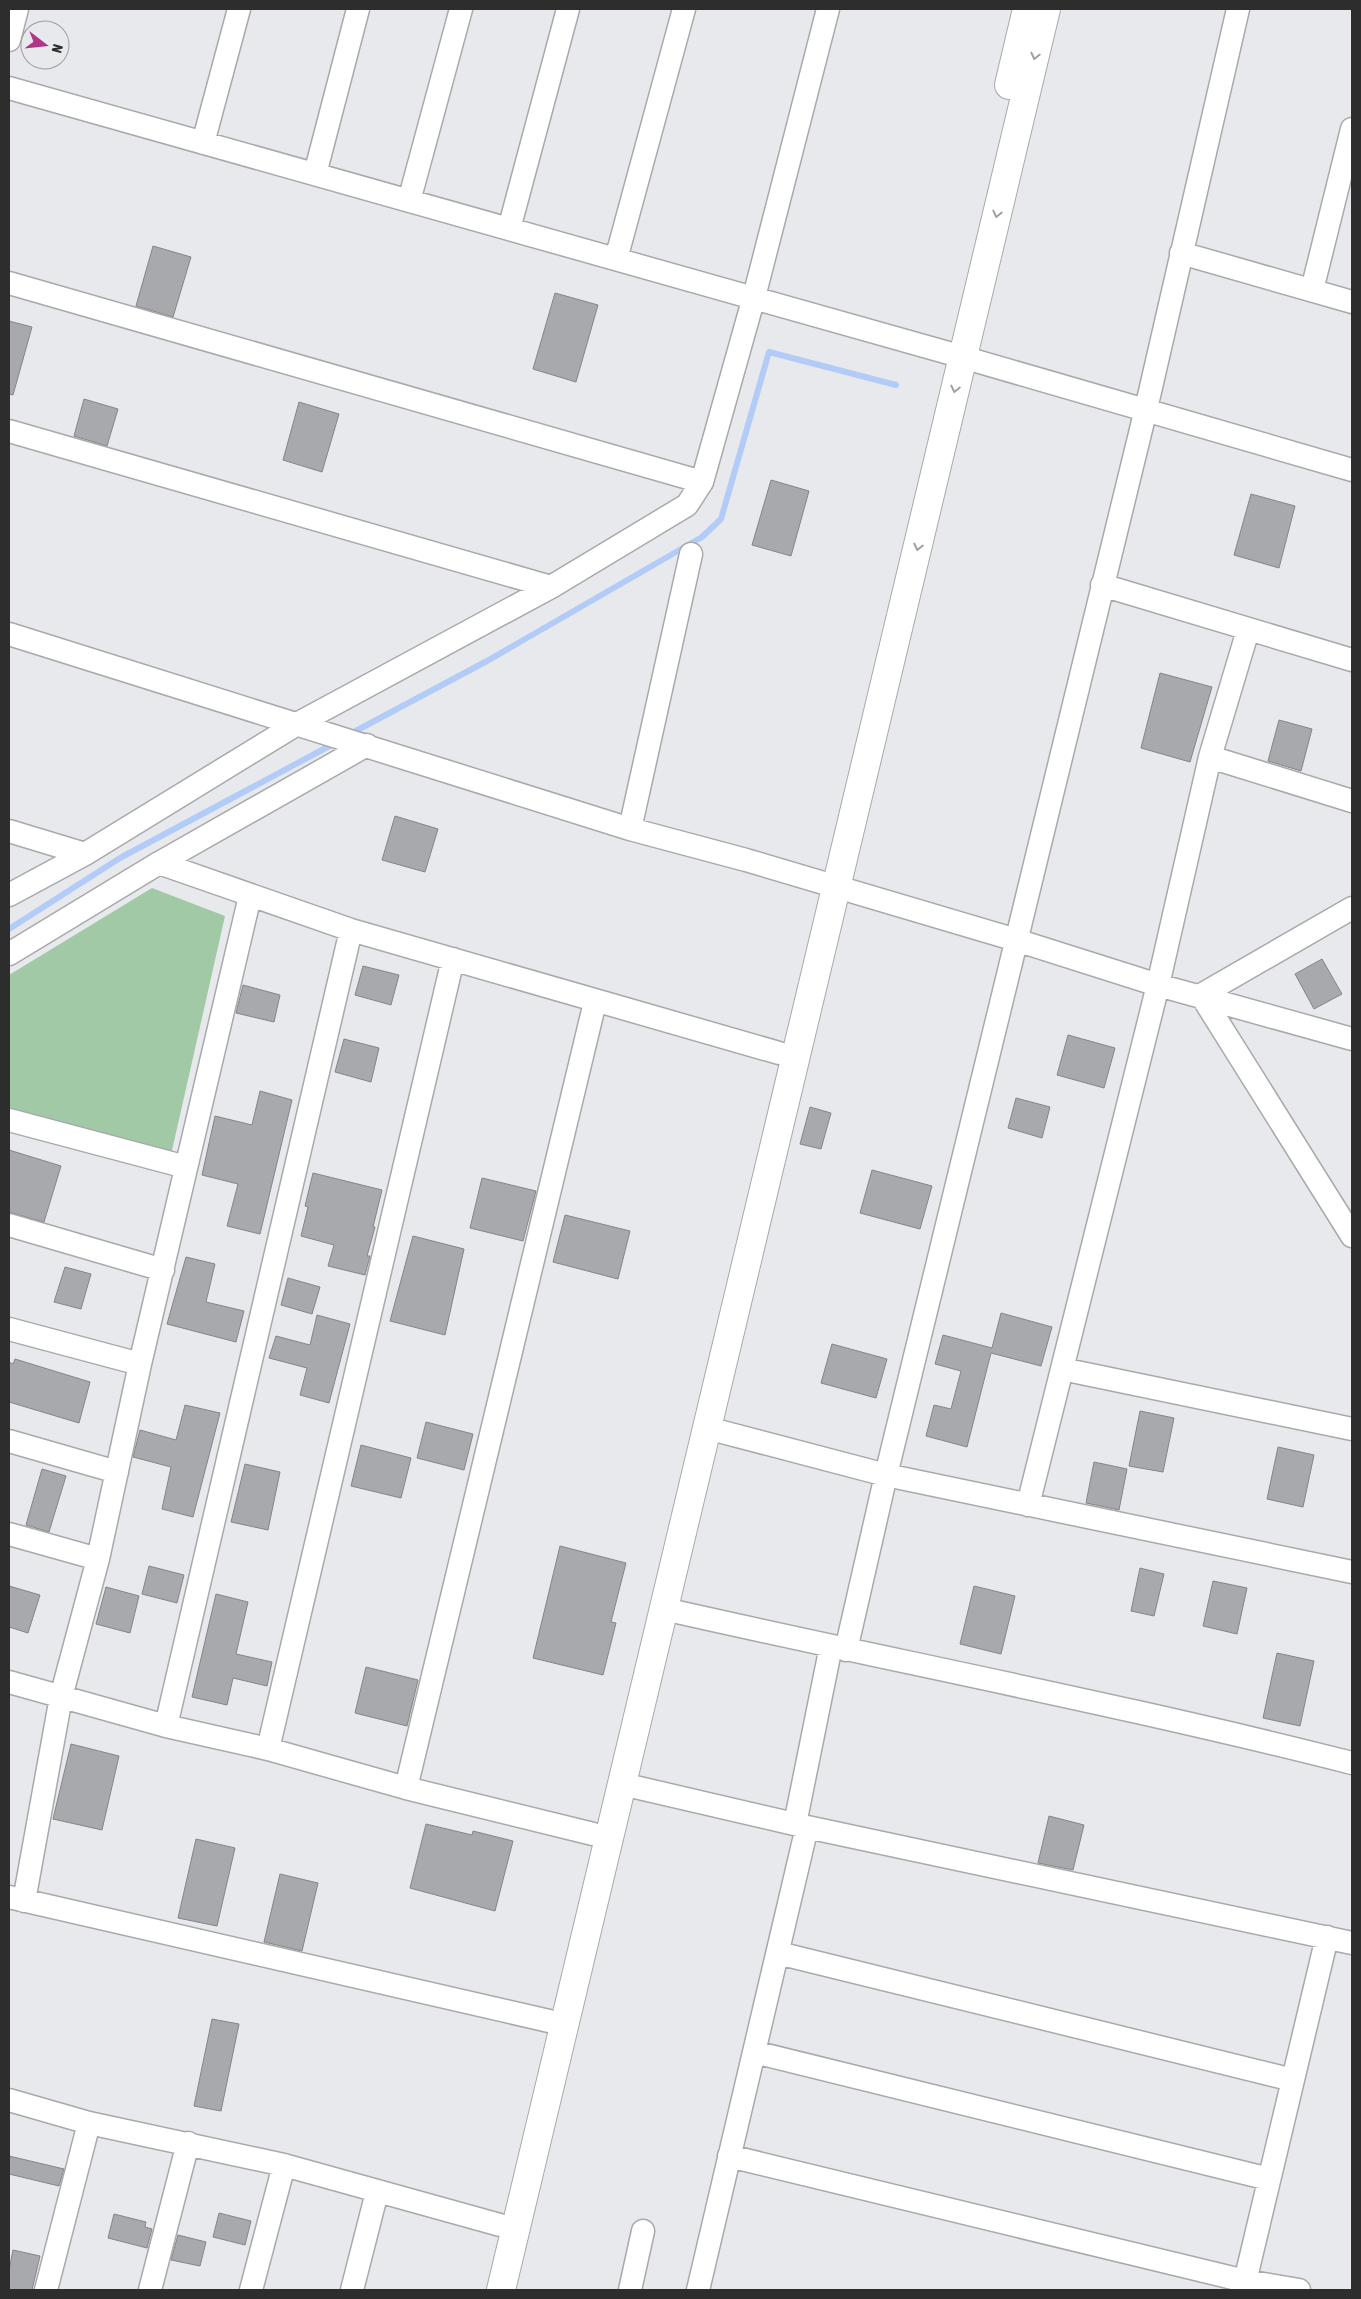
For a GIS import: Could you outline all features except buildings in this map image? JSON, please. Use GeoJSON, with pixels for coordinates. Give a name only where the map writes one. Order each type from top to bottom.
{"type":"FeatureCollection","features":[{"type":"Feature","properties":{"kind":"street"},"geometry":{"type":"LineString","coordinates":[[9,40],[17,9]]}},
{"type":"Feature","properties":{"kind":"street"},"geometry":{"type":"LineString","coordinates":[[203,143],[238,9]]}},
{"type":"Feature","properties":{"kind":"street"},"geometry":{"type":"LineString","coordinates":[[315,174],[358,9]]}},
{"type":"Feature","properties":{"kind":"street"},"geometry":{"type":"LineString","coordinates":[[409,200],[461,9]]}},
{"type":"Feature","properties":{"kind":"street"},"geometry":{"type":"LineString","coordinates":[[510,229],[568,9]]}},
{"type":"Feature","properties":{"kind":"street"},"geometry":{"type":"LineString","coordinates":[[616,259],[684,9]]}},
{"type":"Feature","properties":{"kind":"street"},"geometry":{"type":"LineString","coordinates":[[9,895],[85,854],[297,724],[551,588],[687,505],[702,482],[754,298],[828,9]]}},
{"type":"Feature","properties":{"kind":"street"},"geometry":{"type":"LineString","coordinates":[[500,2290],[707,1428],[828,884],[954,354],[1027,9]]}},
{"type":"Feature","properties":{"kind":"street"},"geometry":{"type":"LineString","coordinates":[[954,354],[1046,9]]}},
{"type":"Feature","properties":{"kind":"street"},"geometry":{"type":"LineString","coordinates":[[698,2290],[778,1953],[801,1826],[838,1648],[886,1475],[1146,409],[1238,9]]}},
{"type":"Feature","properties":{"kind":"street"},"geometry":{"type":"LineString","coordinates":[[9,88],[954,354],[1352,470]]}},
{"type":"Feature","properties":{"kind":"street"},"geometry":{"type":"LineString","coordinates":[[1312,290],[1352,129]]}},
{"type":"Feature","properties":{"kind":"street"},"geometry":{"type":"LineString","coordinates":[[1181,253],[1352,302]]}},
{"type":"Feature","properties":{"kind":"street"},"geometry":{"type":"LineString","coordinates":[[9,283],[702,482]]}},
{"type":"Feature","properties":{"kind":"street"},"geometry":{"type":"LineString","coordinates":[[9,431],[551,588]]}},
{"type":"Feature","properties":{"kind":"street"},"geometry":{"type":"LineString","coordinates":[[630,829],[691,554]]}},
{"type":"Feature","properties":{"kind":"street"},"geometry":{"type":"LineString","coordinates":[[1102,584],[1248,630],[1352,660]]}},
{"type":"Feature","properties":{"kind":"street"},"geometry":{"type":"LineString","coordinates":[[1028,1504],[1158,985],[1210,757],[1248,630]]}},
{"type":"Feature","properties":{"kind":"street"},"geometry":{"type":"LineString","coordinates":[[9,634],[630,829],[746,860],[1016,940],[1158,985],[1201,995],[1352,1039]]}},
{"type":"Feature","properties":{"kind":"street"},"geometry":{"type":"LineString","coordinates":[[9,954],[159,864],[367,745]]}},
{"type":"Feature","properties":{"kind":"street"},"geometry":{"type":"LineString","coordinates":[[1210,757],[1352,801]]}},
{"type":"Feature","properties":{"kind":"street"},"geometry":{"type":"LineString","coordinates":[[9,831],[85,854]]}},
{"type":"Feature","properties":{"kind":"street"},"geometry":{"type":"LineString","coordinates":[[159,864],[351,930],[595,1002],[779,1053]]}},
{"type":"Feature","properties":{"kind":"street"},"geometry":{"type":"LineString","coordinates":[[485,2290],[779,1053],[828,884]]}},
{"type":"Feature","properties":{"kind":"street"},"geometry":{"type":"LineString","coordinates":[[250,896],[140,1364],[98,1559],[61,1697],[16,1899],[549,2021]]}},
{"type":"Feature","properties":{"kind":"street"},"geometry":{"type":"LineString","coordinates":[[1201,995],[1352,908]]}},
{"type":"Feature","properties":{"kind":"street"},"geometry":{"type":"LineString","coordinates":[[166,1726],[351,930]]}},
{"type":"Feature","properties":{"kind":"street"},"geometry":{"type":"LineString","coordinates":[[268,1749],[453,959]]}},
{"type":"Feature","properties":{"kind":"street"},"geometry":{"type":"LineString","coordinates":[[1201,995],[1352,1236]]}},
{"type":"Feature","properties":{"kind":"street"},"geometry":{"type":"LineString","coordinates":[[406,1788],[595,1002]]}},
{"type":"Feature","properties":{"kind":"street"},"geometry":{"type":"LineString","coordinates":[[9,1120],[186,1167]]}},
{"type":"Feature","properties":{"kind":"street"},"geometry":{"type":"LineString","coordinates":[[9,1225],[163,1270]]}},
{"type":"Feature","properties":{"kind":"street"},"geometry":{"type":"LineString","coordinates":[[9,1329],[140,1364]]}},
{"type":"Feature","properties":{"kind":"street"},"geometry":{"type":"LineString","coordinates":[[1062,1369],[1352,1429]]}},
{"type":"Feature","properties":{"kind":"street"},"geometry":{"type":"LineString","coordinates":[[707,1428],[886,1475],[1352,1572]]}},
{"type":"Feature","properties":{"kind":"street"},"geometry":{"type":"LineString","coordinates":[[9,1441],[117,1472]]}},
{"type":"Feature","properties":{"kind":"street"},"geometry":{"type":"LineString","coordinates":[[9,1534],[98,1559]]}},
{"type":"Feature","properties":{"kind":"street"},"geometry":{"type":"LineString","coordinates":[[664,1609],[1211,1727],[1352,1763]]}},
{"type":"Feature","properties":{"kind":"street"},"geometry":{"type":"LineString","coordinates":[[9,1682],[166,1726],[268,1749],[406,1788],[593,1834]]}},
{"type":"Feature","properties":{"kind":"street"},"geometry":{"type":"LineString","coordinates":[[622,1784],[801,1826],[1352,1943]]}},
{"type":"Feature","properties":{"kind":"street"},"geometry":{"type":"LineString","coordinates":[[1244,2286],[1327,1937]]}},
{"type":"Feature","properties":{"kind":"street"},"geometry":{"type":"LineString","coordinates":[[778,1953],[1293,2080]]}},
{"type":"Feature","properties":{"kind":"street"},"geometry":{"type":"LineString","coordinates":[[754,2052],[1270,2179]]}},
{"type":"Feature","properties":{"kind":"street"},"geometry":{"type":"LineString","coordinates":[[9,2102],[89,2123],[284,2165],[500,2226]]}},
{"type":"Feature","properties":{"kind":"street"},"geometry":{"type":"LineString","coordinates":[[46,2290],[89,2123]]}},
{"type":"Feature","properties":{"kind":"street"},"geometry":{"type":"LineString","coordinates":[[150,2290],[188,2143]]}},
{"type":"Feature","properties":{"kind":"street"},"geometry":{"type":"LineString","coordinates":[[729,2156],[1244,2286],[1299,2290]]}},
{"type":"Feature","properties":{"kind":"street"},"geometry":{"type":"LineString","coordinates":[[251,2290],[284,2165]]}},
{"type":"Feature","properties":{"kind":"street"},"geometry":{"type":"LineString","coordinates":[[352,2290],[377,2192]]}},
{"type":"Feature","properties":{"kind":"street"},"geometry":{"type":"LineString","coordinates":[[630,2290],[643,2232]]}},
{"type":"Feature","properties":{"kind":"green space"},"geometry":{"type":"Polygon","coordinates":[[[152,888],[225,916],[171,1155],[9,1113],[9,975],[152,888]]]}},
{"type":"Feature","properties":{"kind":"waterway"},"geometry":{"type":"LineString","coordinates":[[350,734],[487,661],[702,537],[721,519],[769,352],[896,385]]}},
{"type":"Feature","properties":{"kind":"waterway"},"geometry":{"type":"LineString","coordinates":[[9,929],[120,858],[335,743]]}}]}
